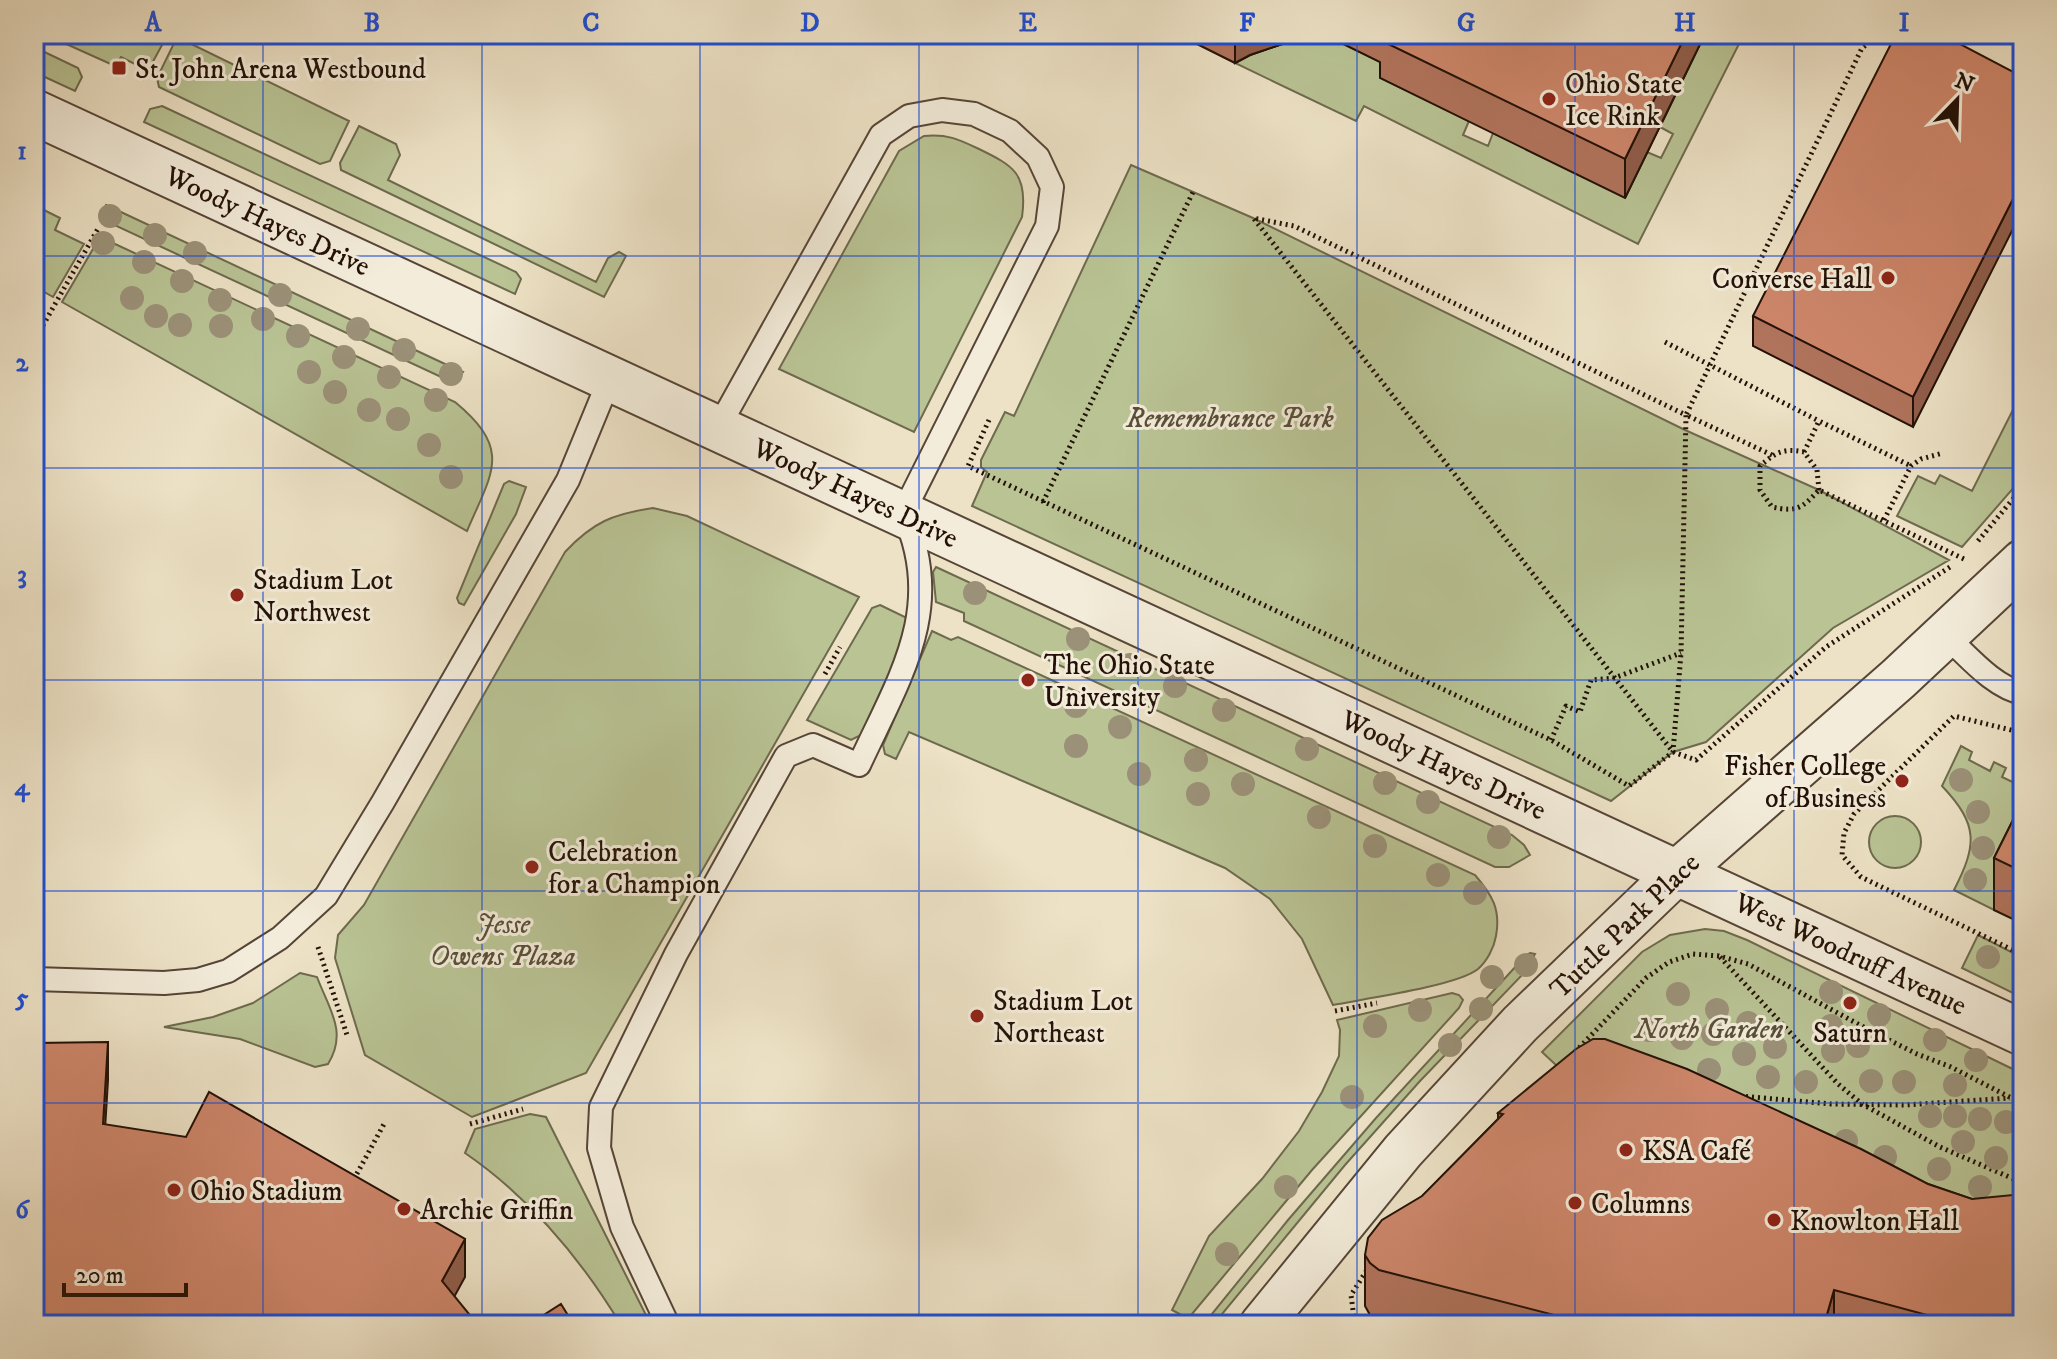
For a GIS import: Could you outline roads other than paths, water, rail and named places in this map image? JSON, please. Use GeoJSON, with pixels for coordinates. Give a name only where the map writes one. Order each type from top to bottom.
{"type":"FeatureCollection","features":[{"type":"Feature","properties":{"kind":"street","name":"Woody Hayes Drive"},"geometry":{"type":"LineString","coordinates":[[34,112],[1678,872]]}},
{"type":"Feature","properties":{"kind":"street","name":"Tuttle Park Place"},"geometry":{"type":"LineString","coordinates":[[1261,1325],[1403,1151],[1520,1024],[1678,872],[1946,636],[2023,562]]}},
{"type":"Feature","properties":{"kind":"street","name":"West Woodruff Avenue"},"geometry":{"type":"LineString","coordinates":[[1678,872],[2023,1033]]}},
{"type":"Feature","properties":{"kind":"lane"},"geometry":{"type":"LineString","coordinates":[[668,1325],[622,1227],[599,1148],[601,1107],[676,954],[786,756],[813,745],[859,765],[908,659],[918,627],[919,576],[910,530],[903,513],[1047,226],[1052,187],[1038,157],[1010,131],[974,114],[942,110],[909,116],[881,135],[718,428]]}},
{"type":"Feature","properties":{"kind":"lane"},"geometry":{"type":"LineString","coordinates":[[34,979],[164,983],[198,980],[228,971],[280,938],[326,896],[568,480],[610,378]]}},
{"type":"Feature","properties":{"kind":"lane"},"geometry":{"type":"LineString","coordinates":[[1946,636],[1993,678],[2015,692],[2023,693]]}},
{"type":"Feature","properties":{"kind":"place","name":"St. John Arena Westbound"},"geometry":{"type":"Point","coordinates":[119,68]}},
{"type":"Feature","properties":{"kind":"place","name":"Ohio State Ice Rink"},"geometry":{"type":"Point","coordinates":[1549,99]}},
{"type":"Feature","properties":{"kind":"place","name":"Converse Hall"},"geometry":{"type":"Point","coordinates":[1888,278]}},
{"type":"Feature","properties":{"kind":"place","name":"Stadium Lot Northwest"},"geometry":{"type":"Point","coordinates":[237,595]}},
{"type":"Feature","properties":{"kind":"place","name":"The Ohio State University"},"geometry":{"type":"Point","coordinates":[1028,680]}},
{"type":"Feature","properties":{"kind":"place","name":"Fisher College of Business"},"geometry":{"type":"Point","coordinates":[1902,781]}},
{"type":"Feature","properties":{"kind":"place","name":"Celebration for a Champion"},"geometry":{"type":"Point","coordinates":[532,867]}},
{"type":"Feature","properties":{"kind":"place","name":"Saturn"},"geometry":{"type":"Point","coordinates":[1850,1003]}},
{"type":"Feature","properties":{"kind":"place","name":"Stadium Lot Northeast"},"geometry":{"type":"Point","coordinates":[977,1016]}},
{"type":"Feature","properties":{"kind":"place","name":"KSA Café"},"geometry":{"type":"Point","coordinates":[1626,1150]}},
{"type":"Feature","properties":{"kind":"place","name":"Ohio Stadium"},"geometry":{"type":"Point","coordinates":[174,1190]}},
{"type":"Feature","properties":{"kind":"place","name":"Columns"},"geometry":{"type":"Point","coordinates":[1575,1203]}},
{"type":"Feature","properties":{"kind":"place","name":"Archie Griffin"},"geometry":{"type":"Point","coordinates":[404,1209]}},
{"type":"Feature","properties":{"kind":"place","name":"Knowlton Hall"},"geometry":{"type":"Point","coordinates":[1774,1220]}},
{"type":"Feature","properties":{"kind":"park label","name":"Remembrance Park"},"geometry":{"type":"Point","coordinates":[1230,417]}},
{"type":"Feature","properties":{"kind":"park label","name":"Jesse Owens Plaza"},"geometry":{"type":"Point","coordinates":[503,939]}},
{"type":"Feature","properties":{"kind":"park label","name":"North Garden"},"geometry":{"type":"Point","coordinates":[1709,1028]}}]}
